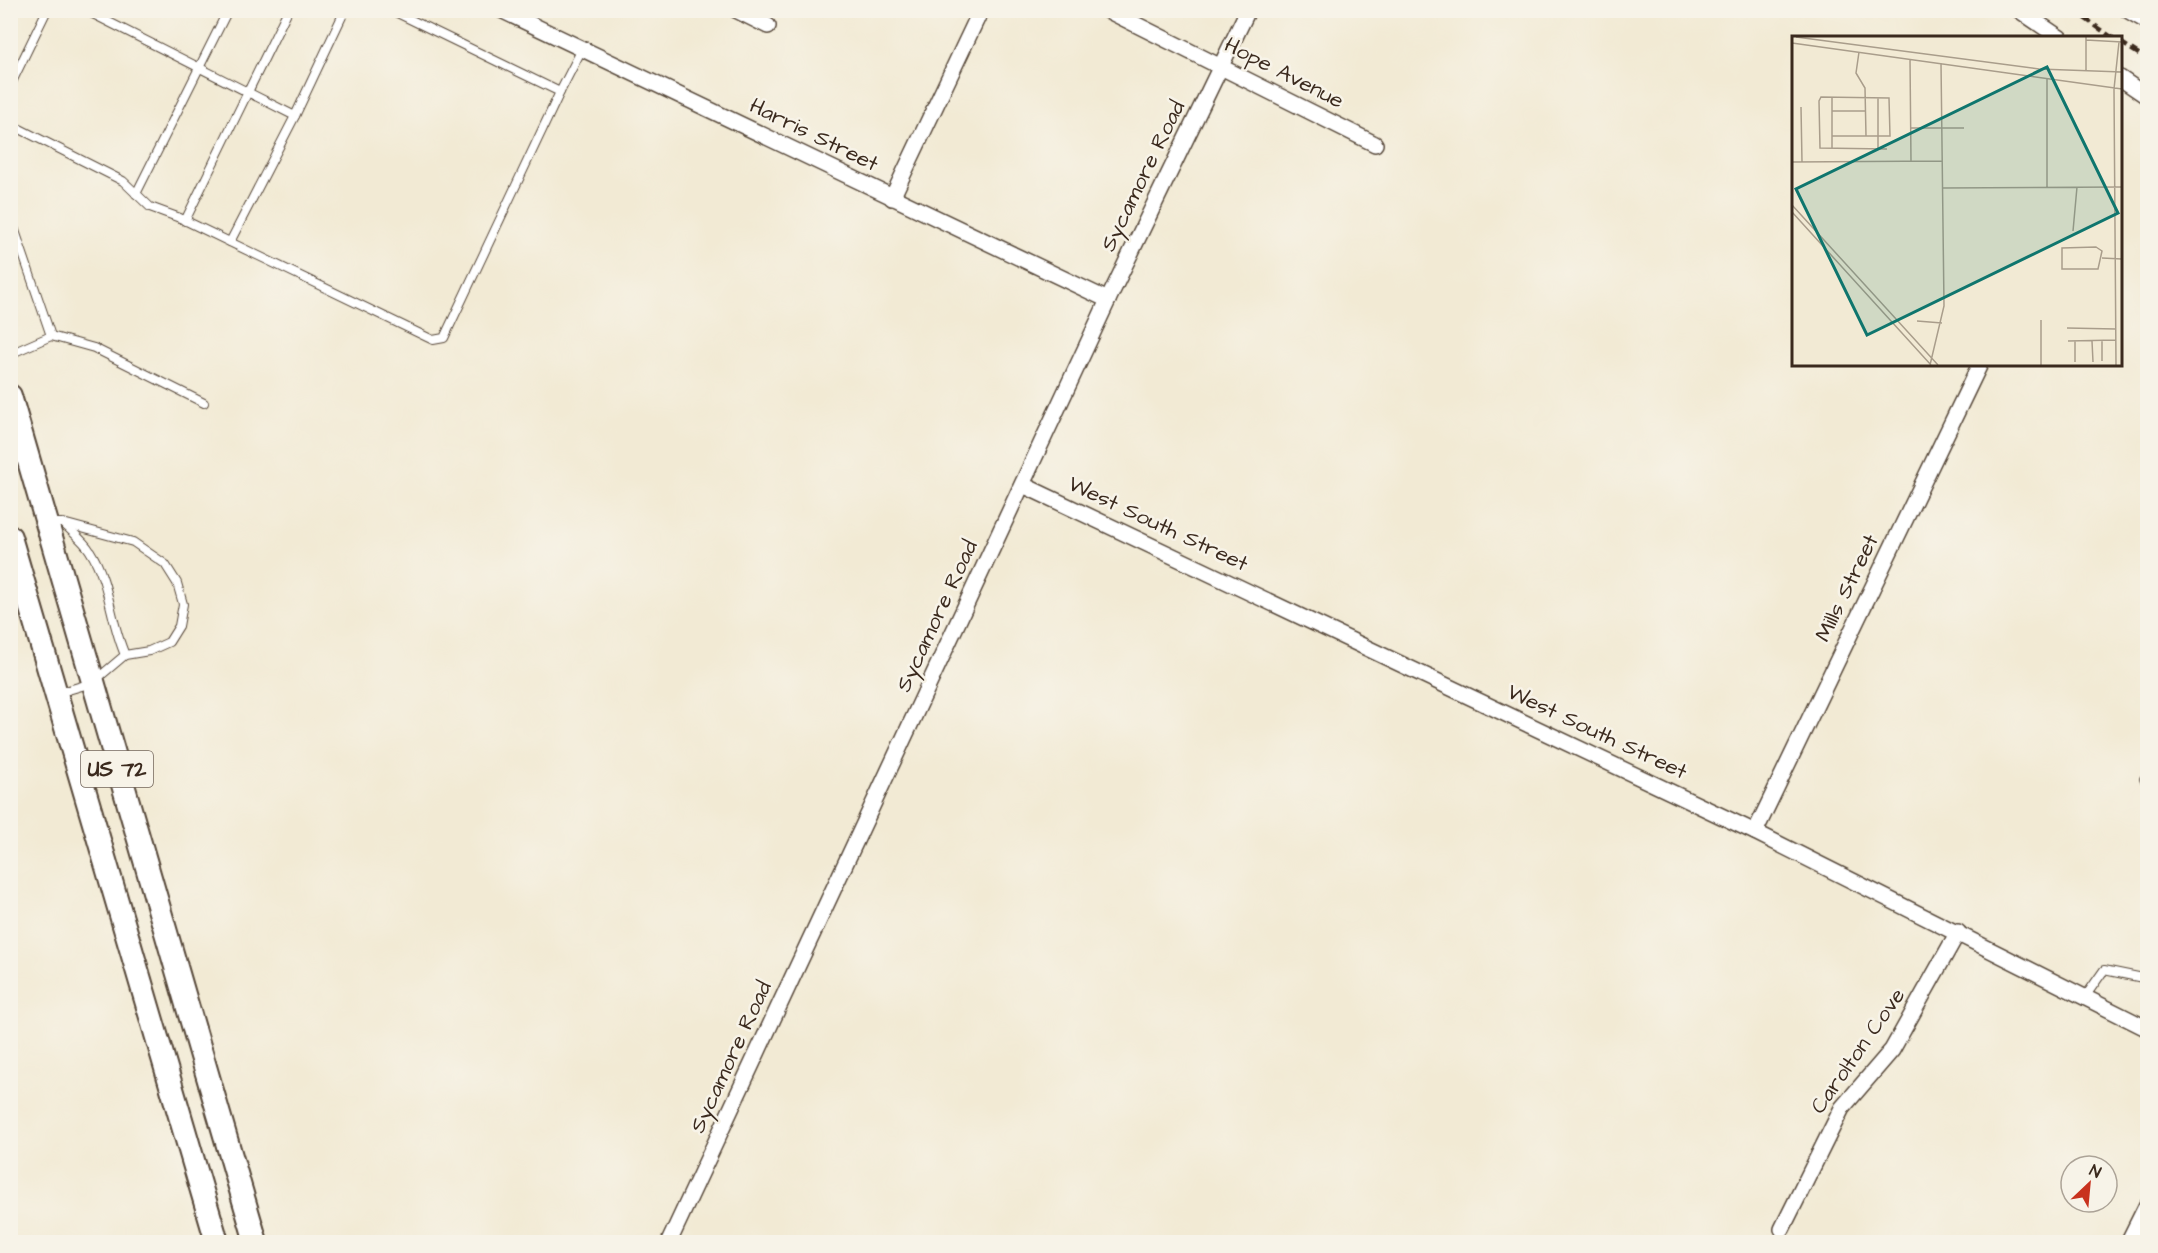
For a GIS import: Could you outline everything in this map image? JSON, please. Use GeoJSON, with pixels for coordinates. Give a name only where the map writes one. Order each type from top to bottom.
{"type":"FeatureCollection","features":[{"type":"Feature","properties":{"kind":"main road","name":"US 72"},"geometry":{"type":"LineString","coordinates":[[10,396],[56,523],[92,683],[256,1242]]}},
{"type":"Feature","properties":{"kind":"main road","name":"US 72"},"geometry":{"type":"LineString","coordinates":[[10,537],[217,1242]]}},
{"type":"Feature","properties":{"kind":"main road"},"geometry":{"type":"LineString","coordinates":[[171,1084],[206,1075]]}},
{"type":"Feature","properties":{"kind":"street","name":"Harris Street"},"geometry":{"type":"LineString","coordinates":[[501,10],[1108,300]]}},
{"type":"Feature","properties":{"kind":"street"},"geometry":{"type":"LineString","coordinates":[[736,10],[768,26]]}},
{"type":"Feature","properties":{"kind":"street"},"geometry":{"type":"LineString","coordinates":[[892,198],[981,10]]}},
{"type":"Feature","properties":{"kind":"street","name":"Hope Avenue"},"geometry":{"type":"LineString","coordinates":[[1107,10],[1376,144]]}},
{"type":"Feature","properties":{"kind":"street","name":"Sycamore Road"},"geometry":{"type":"LineString","coordinates":[[669,1242],[1108,300],[1248,10]]}},
{"type":"Feature","properties":{"kind":"street"},"geometry":{"type":"LineString","coordinates":[[2019,10],[2057,36]]}},
{"type":"Feature","properties":{"kind":"street"},"geometry":{"type":"LineString","coordinates":[[2127,10],[2148,22]]}},
{"type":"Feature","properties":{"kind":"street"},"geometry":{"type":"LineString","coordinates":[[2122,79],[2148,97]]}},
{"type":"Feature","properties":{"kind":"street","name":"Mills Street"},"geometry":{"type":"LineString","coordinates":[[1755,832],[1979,366]]}},
{"type":"Feature","properties":{"kind":"street","name":"West South Street"},"geometry":{"type":"LineString","coordinates":[[1023,485],[1755,832],[2148,1029]]}},
{"type":"Feature","properties":{"kind":"street","name":"Carolton Cove"},"geometry":{"type":"LineString","coordinates":[[1782,1229],[1842,1108],[1892,1050],[1958,933]]}},
{"type":"Feature","properties":{"kind":"street"},"geometry":{"type":"LineString","coordinates":[[2130,1242],[2148,1206]]}},
{"type":"Feature","properties":{"kind":"lane"},"geometry":{"type":"LineString","coordinates":[[10,86],[47,10]]}},
{"type":"Feature","properties":{"kind":"lane"},"geometry":{"type":"LineString","coordinates":[[85,10],[295,116]]}},
{"type":"Feature","properties":{"kind":"lane"},"geometry":{"type":"LineString","coordinates":[[136,194],[228,10]]}},
{"type":"Feature","properties":{"kind":"lane"},"geometry":{"type":"LineString","coordinates":[[184,220],[288,10]]}},
{"type":"Feature","properties":{"kind":"lane"},"geometry":{"type":"LineString","coordinates":[[230,242],[295,116],[345,10]]}},
{"type":"Feature","properties":{"kind":"lane"},"geometry":{"type":"LineString","coordinates":[[391,10],[560,92]]}},
{"type":"Feature","properties":{"kind":"lane"},"geometry":{"type":"LineString","coordinates":[[10,124],[123,181],[150,207],[184,220],[434,340],[444,338],[582,49]]}},
{"type":"Feature","properties":{"kind":"lane"},"geometry":{"type":"LineString","coordinates":[[10,216],[51,336]]}},
{"type":"Feature","properties":{"kind":"lane"},"geometry":{"type":"LineString","coordinates":[[10,354],[51,336],[94,348],[204,403]]}},
{"type":"Feature","properties":{"kind":"lane"},"geometry":{"type":"LineString","coordinates":[[56,523],[133,542],[165,564],[177,583],[183,604],[179,627],[169,642],[149,651],[125,655],[92,683],[57,694]]}},
{"type":"Feature","properties":{"kind":"lane"},"geometry":{"type":"LineString","coordinates":[[56,523],[90,550],[105,583],[117,636],[125,655]]}},
{"type":"Feature","properties":{"kind":"lane"},"geometry":{"type":"LineString","coordinates":[[2085,997],[2103,970],[2148,979]]}},
{"type":"Feature","properties":{"kind":"railway"},"geometry":{"type":"LineString","coordinates":[[2073,10],[2110,36]]}},
{"type":"Feature","properties":{"kind":"railway"},"geometry":{"type":"LineString","coordinates":[[2122,43],[2148,60]]}}]}
